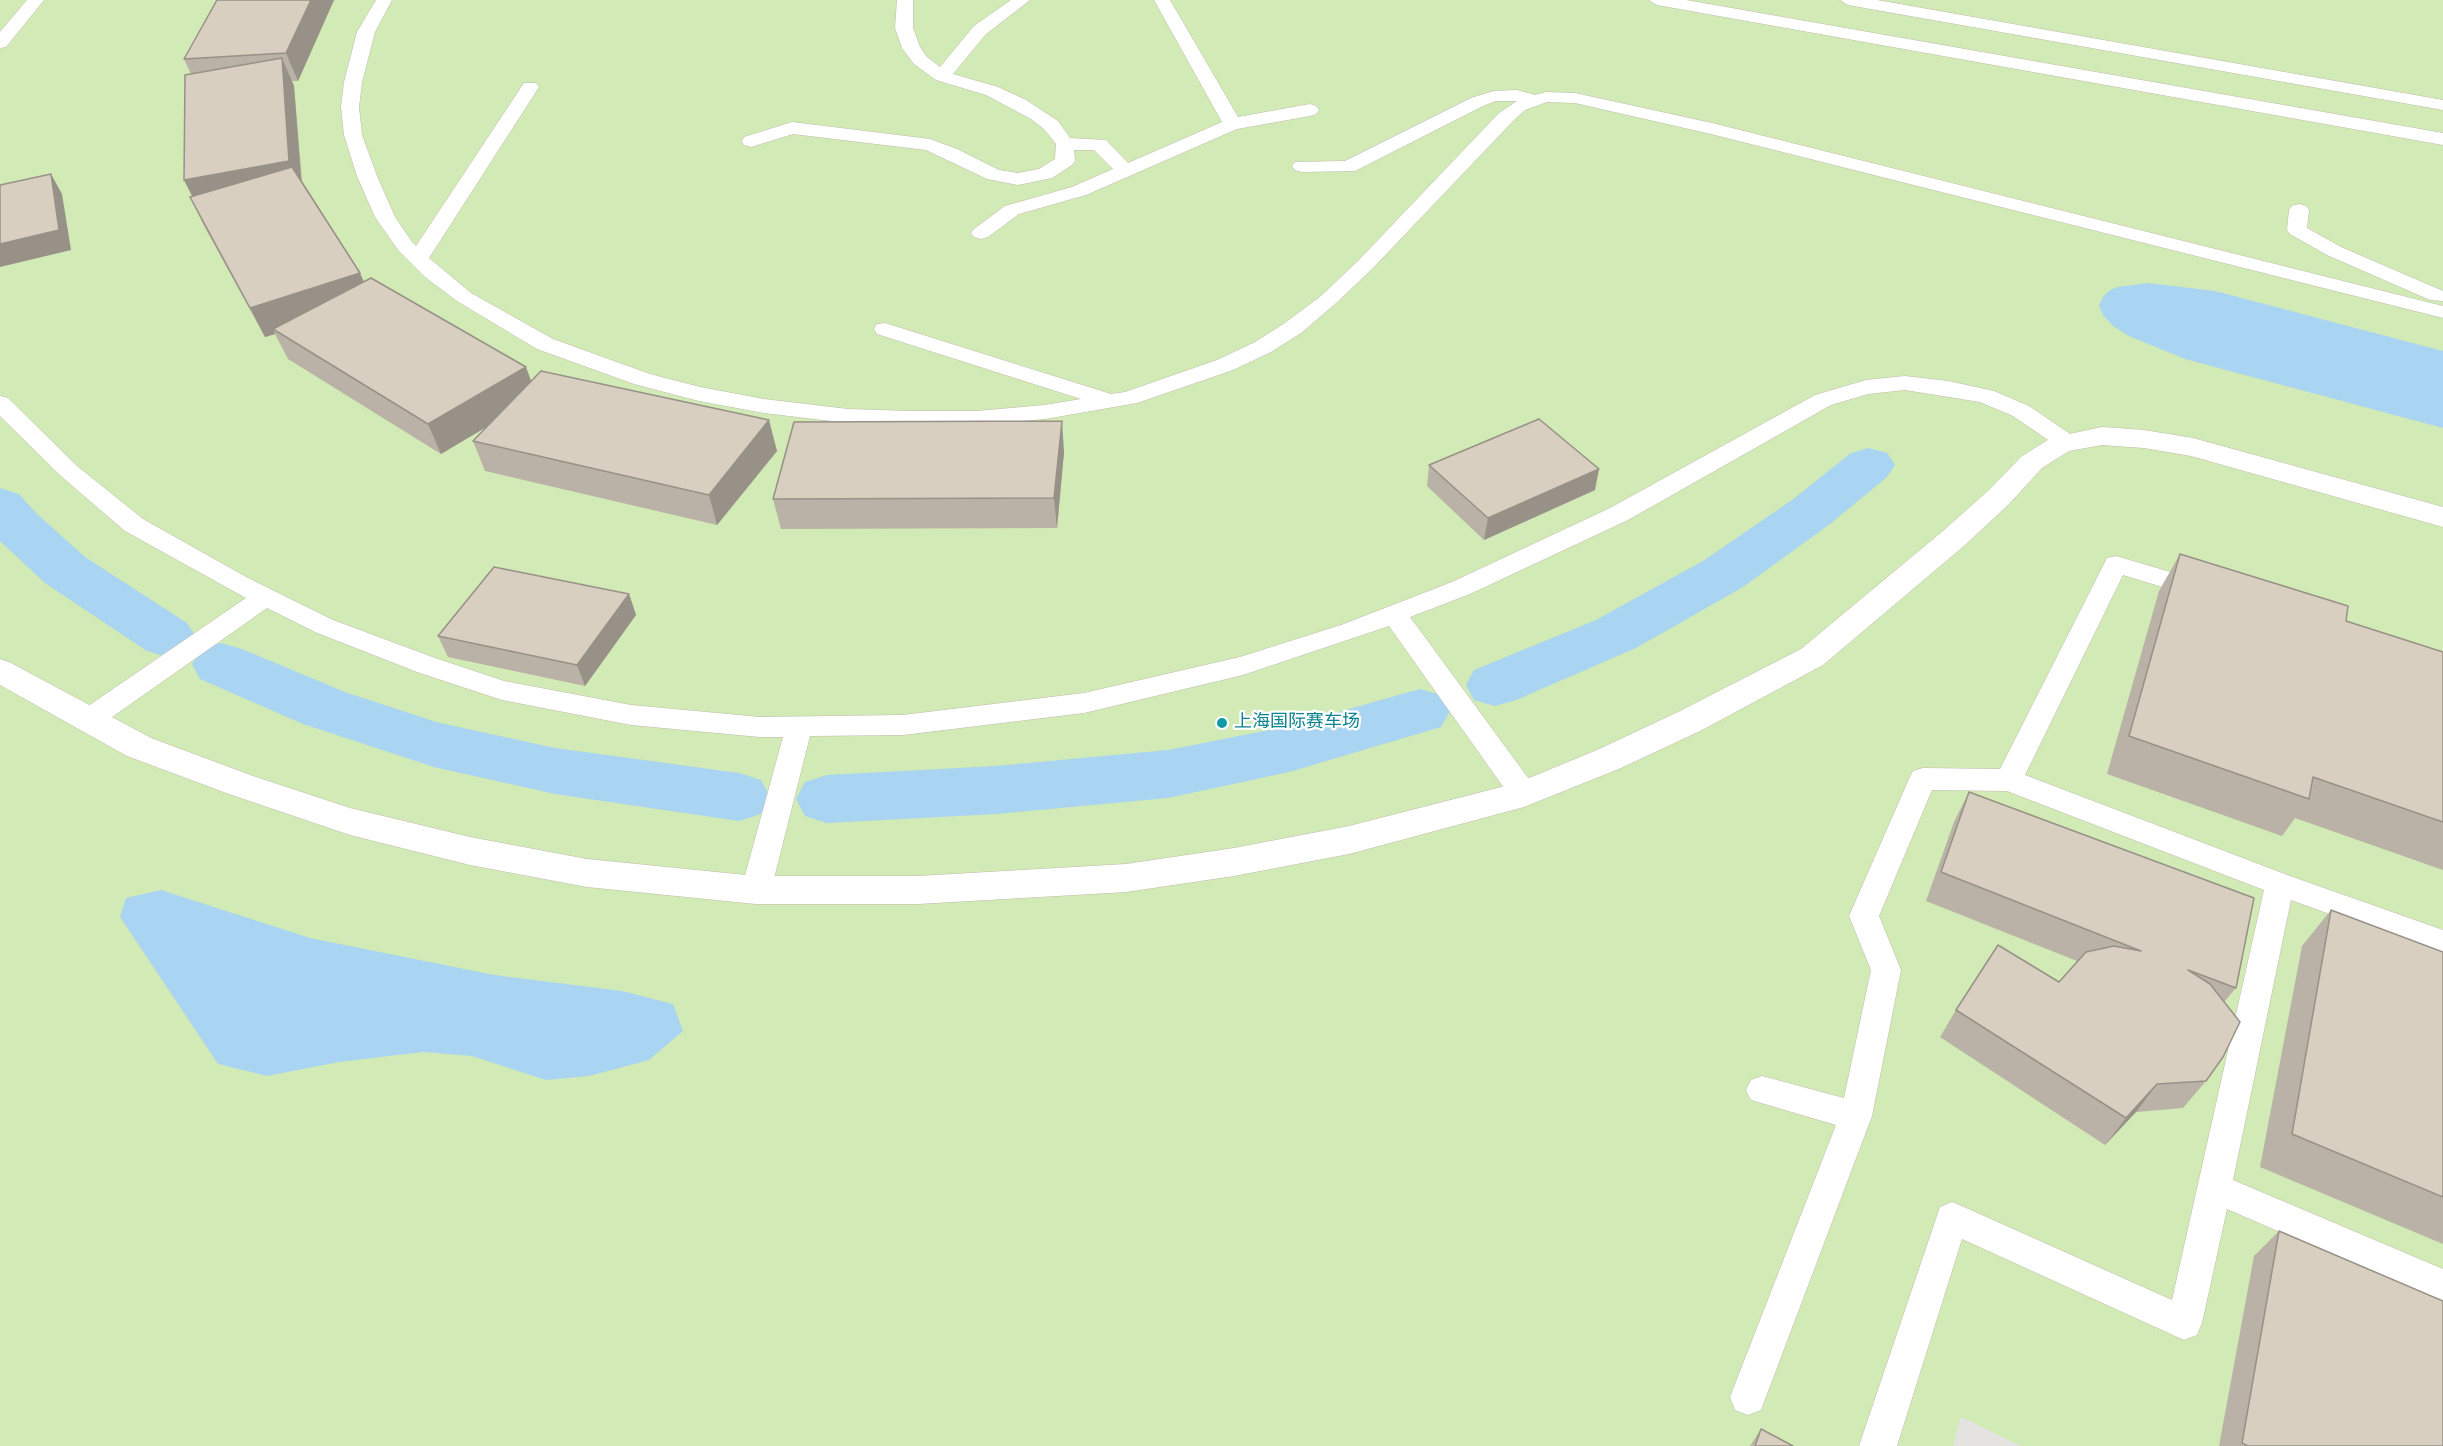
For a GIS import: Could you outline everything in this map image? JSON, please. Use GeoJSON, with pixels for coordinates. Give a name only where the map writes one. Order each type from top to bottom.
{"type":"FeatureCollection","features":[{"type":"Feature","properties":{"kind":"street"},"geometry":{"type":"LineString","coordinates":[[0,671],[139,747],[350,822],[470,851],[586,873],[756,890],[918,890],[1126,878],[1234,862],[1349,840],[1524,794],[1629,750],[1812,657],[1954,538],[2000,497],[2032,462],[2061,444],[2103,436],[2144,439],[2193,447],[2443,517]]}},
{"type":"Feature","properties":{"kind":"lane"},"geometry":{"type":"LineString","coordinates":[[0,43],[36,0]]}},
{"type":"Feature","properties":{"kind":"lane"},"geometry":{"type":"LineString","coordinates":[[384,0],[366,32],[359,56],[350,107],[353,135],[367,176],[385,217],[405,246],[432,273],[464,297],[545,344],[598,364],[699,394],[764,406],[827,414],[977,418],[1023,414],[1111,401],[1181,382],[1225,366],[1263,347],[1293,328],[1328,300],[1365,265],[1506,117],[1519,106],[1546,97],[1575,98],[1712,129],[2443,312]]}},
{"type":"Feature","properties":{"kind":"lane"},"geometry":{"type":"LineString","coordinates":[[751,141],[792,128],[930,145],[994,175],[1018,179],[1045,174],[1065,160],[1065,144],[1051,125],[1020,104],[942,75],[920,60],[910,48],[904,28],[905,0]]}},
{"type":"Feature","properties":{"kind":"lane"},"geometry":{"type":"LineString","coordinates":[[942,75],[980,30],[1022,0]]}},
{"type":"Feature","properties":{"kind":"lane"},"geometry":{"type":"LineString","coordinates":[[1162,0],[1232,123]]}},
{"type":"Feature","properties":{"kind":"lane"},"geometry":{"type":"LineString","coordinates":[[1657,0],[2443,139]]}},
{"type":"Feature","properties":{"kind":"lane"},"geometry":{"type":"LineString","coordinates":[[1848,0],[2443,105]]}},
{"type":"Feature","properties":{"kind":"lane"},"geometry":{"type":"LineString","coordinates":[[418,259],[530,87]]}},
{"type":"Feature","properties":{"kind":"lane"},"geometry":{"type":"LineString","coordinates":[[1302,166],[1348,167],[1477,102],[1494,96],[1517,95],[1534,100]]}},
{"type":"Feature","properties":{"kind":"lane"},"geometry":{"type":"LineString","coordinates":[[981,233],[1012,210],[1079,191],[1232,123],[1310,110]]}},
{"type":"Feature","properties":{"kind":"lane"},"geometry":{"type":"LineString","coordinates":[[1065,144],[1099,144],[1125,171]]}},
{"type":"Feature","properties":{"kind":"lane"},"geometry":{"type":"LineString","coordinates":[[2299,210],[2297,230],[2344,256],[2443,299]]}},
{"type":"Feature","properties":{"kind":"lane"},"geometry":{"type":"LineString","coordinates":[[885,329],[1111,401]]}},
{"type":"Feature","properties":{"kind":"lane"},"geometry":{"type":"LineString","coordinates":[[0,403],[69,471],[134,525],[265,597],[324,626],[426,665],[502,690],[631,715],[760,727],[903,725],[1084,703],[1243,666],[1350,631],[1461,588],[1619,514],[1823,400],[1866,387],[1905,383],[1948,388],[1986,396],[2021,411],[2068,443]]}},
{"type":"Feature","properties":{"kind":"lane"},"geometry":{"type":"LineString","coordinates":[[2009,780],[2116,564],[2229,598]]}},
{"type":"Feature","properties":{"kind":"lane"},"geometry":{"type":"LineString","coordinates":[[88,720],[265,597]]}},
{"type":"Feature","properties":{"kind":"lane"},"geometry":{"type":"LineString","coordinates":[[1394,614],[1524,794]]}},
{"type":"Feature","properties":{"kind":"lane"},"geometry":{"type":"LineString","coordinates":[[756,890],[799,726]]}},
{"type":"Feature","properties":{"kind":"lane"},"geometry":{"type":"LineString","coordinates":[[1748,1397],[1856,1116],[1886,970],[1864,916],[1923,779],[2009,780],[2280,884],[2443,943]]}},
{"type":"Feature","properties":{"kind":"lane"},"geometry":{"type":"LineString","coordinates":[[1878,1446],[1952,1218],[2184,1323],[2280,884]]}},
{"type":"Feature","properties":{"kind":"lane"},"geometry":{"type":"LineString","coordinates":[[1762,1090],[1856,1116]]}},
{"type":"Feature","properties":{"kind":"lane"},"geometry":{"type":"LineString","coordinates":[[2215,1188],[2443,1286]]}},
{"type":"Feature","properties":{"kind":"green space","name":"上海国际赛车场"},"geometry":{"type":"Polygon","coordinates":[[[0,0],[2443,0],[2443,1446],[0,1446],[0,0]]]}},
{"type":"Feature","properties":{"kind":"shaded area"},"geometry":{"type":"Polygon","coordinates":[[[1961,1417],[2021,1446],[1953,1446],[1961,1417]]]}},
{"type":"Feature","properties":{"kind":"water"},"geometry":{"type":"Polygon","coordinates":[[[2148,283],[2215,291],[2443,351],[2443,428],[2185,359],[2129,336],[2113,326],[2103,315],[2099,305],[2110,290],[2148,283]]]}},
{"type":"Feature","properties":{"kind":"water"},"geometry":{"type":"Polygon","coordinates":[[[161,890],[310,938],[494,975],[622,991],[673,1004],[683,1031],[649,1060],[589,1076],[546,1080],[472,1056],[423,1052],[339,1062],[267,1076],[218,1064],[120,917],[126,898],[161,890]]]}},
{"type":"Feature","properties":{"kind":"building"},"geometry":{"type":"Polygon","coordinates":[[[217,0],[311,0],[286,53],[184,59],[217,0]]]}},
{"type":"Feature","properties":{"kind":"building"},"geometry":{"type":"Polygon","coordinates":[[[282,58],[289,161],[184,180],[185,75],[282,58]]]}},
{"type":"Feature","properties":{"kind":"building"},"geometry":{"type":"Polygon","coordinates":[[[292,167],[360,273],[250,308],[190,197],[292,167]]]}},
{"type":"Feature","properties":{"kind":"building"},"geometry":{"type":"Polygon","coordinates":[[[51,174],[59,230],[0,244],[0,185],[51,174]]]}},
{"type":"Feature","properties":{"kind":"building"},"geometry":{"type":"Polygon","coordinates":[[[371,278],[526,367],[428,424],[273,329],[371,278]]]}},
{"type":"Feature","properties":{"kind":"building"},"geometry":{"type":"Polygon","coordinates":[[[541,371],[769,420],[709,495],[473,441],[541,371]]]}},
{"type":"Feature","properties":{"kind":"building"},"geometry":{"type":"Polygon","coordinates":[[[1539,419],[1599,469],[1488,518],[1429,465],[1539,419]]]}},
{"type":"Feature","properties":{"kind":"building"},"geometry":{"type":"Polygon","coordinates":[[[1062,421],[1054,498],[773,499],[794,422],[1062,421]]]}},
{"type":"Feature","properties":{"kind":"building"},"geometry":{"type":"Polygon","coordinates":[[[2180,554],[2348,606],[2346,621],[2443,652],[2443,822],[2313,777],[2309,799],[2129,736],[2180,554]]]}},
{"type":"Feature","properties":{"kind":"building"},"geometry":{"type":"Polygon","coordinates":[[[494,567],[629,594],[577,665],[438,636],[494,567]]]}},
{"type":"Feature","properties":{"kind":"building"},"geometry":{"type":"Polygon","coordinates":[[[1969,792],[2254,898],[2236,988],[2188,970],[2210,984],[2240,1022],[2223,1057],[2206,1081],[2157,1084],[2126,1118],[1956,1010],[1998,945],[2059,982],[2086,952],[2114,946],[2141,951],[1941,872],[1969,792]]]}},
{"type":"Feature","properties":{"kind":"building"},"geometry":{"type":"Polygon","coordinates":[[[2331,910],[2443,952],[2443,1197],[2292,1134],[2331,910]]]}},
{"type":"Feature","properties":{"kind":"building"},"geometry":{"type":"Polygon","coordinates":[[[2279,1231],[2443,1301],[2443,1446],[2248,1446],[2242,1443],[2279,1231]]]}},
{"type":"Feature","properties":{"kind":"building"},"geometry":{"type":"Polygon","coordinates":[[[1761,1429],[1793,1446],[1755,1446],[1761,1429]]]}},
{"type":"Feature","properties":{"kind":"waterway"},"geometry":{"type":"LineString","coordinates":[[1495,685],[1616,634],[1723,574],[1811,512],[1869,465]]}},
{"type":"Feature","properties":{"kind":"waterway"},"geometry":{"type":"LineString","coordinates":[[0,506],[17,526],[65,570],[167,637]]}},
{"type":"Feature","properties":{"kind":"waterway"},"geometry":{"type":"LineString","coordinates":[[221,664],[324,708],[434,744],[555,771],[739,797]]}},
{"type":"Feature","properties":{"kind":"waterway"},"geometry":{"type":"LineString","coordinates":[[827,799],[996,790],[1168,774],[1289,749],[1420,711]]}},
{"type":"Feature","properties":{"kind":"place","name":"上海国际赛车场"},"geometry":{"type":"Point","coordinates":[1222,723]}}]}
